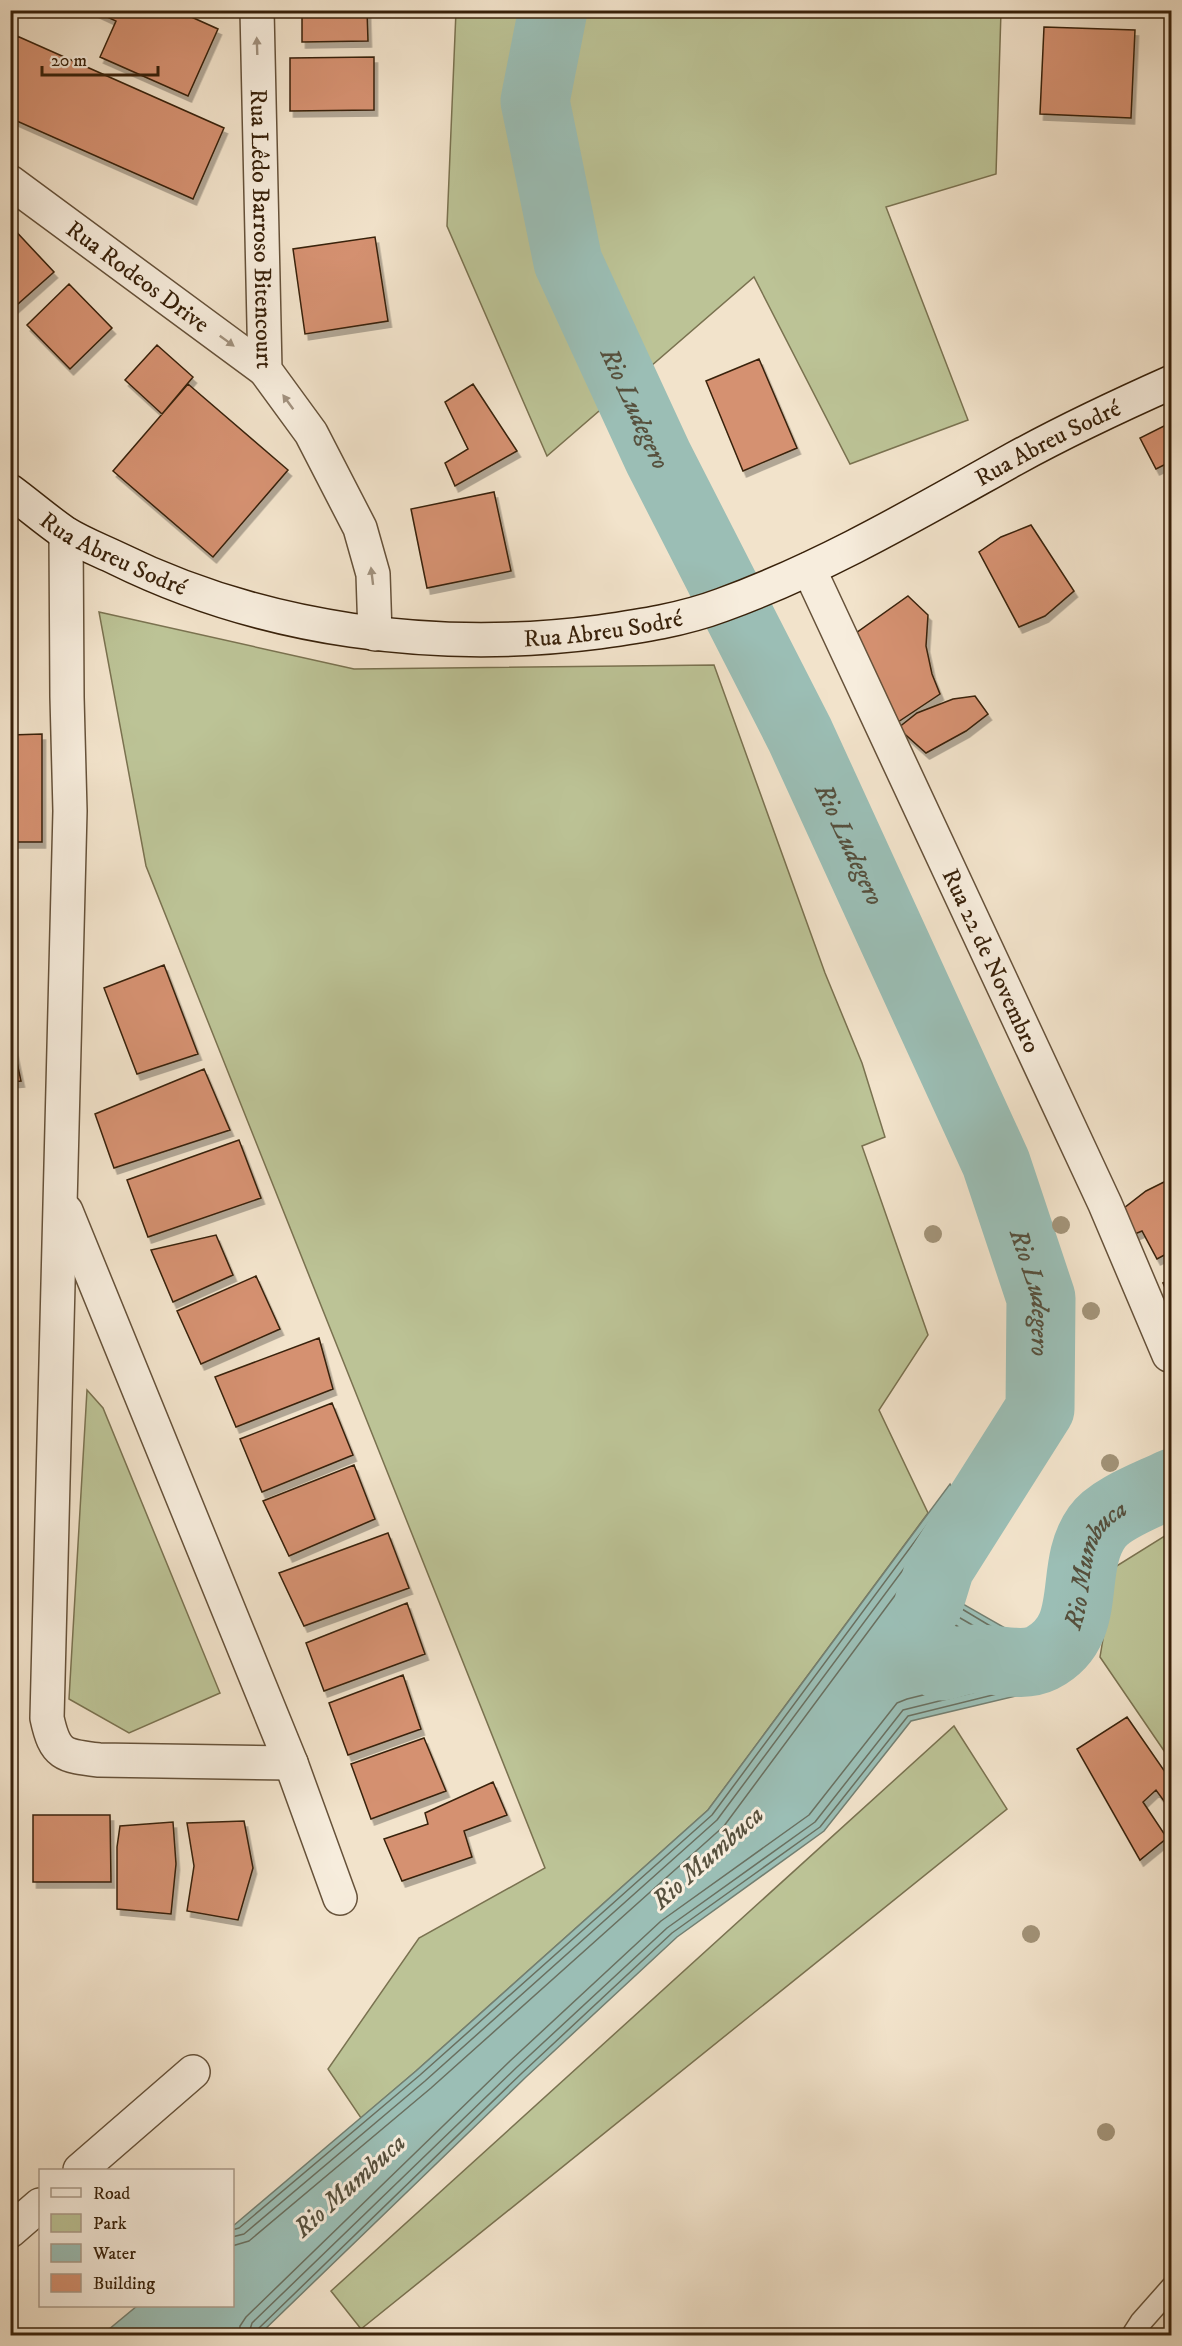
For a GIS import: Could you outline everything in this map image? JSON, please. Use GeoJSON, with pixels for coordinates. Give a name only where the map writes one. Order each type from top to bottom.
{"type":"FeatureCollection","features":[{"type":"Feature","properties":{"kind":"street","name":"Rua Lêdo Barroso Bitencourt"},"geometry":{"type":"LineString","coordinates":[[257,10],[266,370],[311,433],[360,528],[373,573],[375,634]]}},
{"type":"Feature","properties":{"kind":"street","name":"Rua Rodeos Drive"},"geometry":{"type":"LineString","coordinates":[[10,182],[266,370]]}},
{"type":"Feature","properties":{"kind":"street","name":"Rua Abreu Sodré"},"geometry":{"type":"LineString","coordinates":[[10,491],[66,534],[156,578],[245,608],[375,634],[460,640],[553,638],[648,626],[720,606],[809,568],[909,519],[1026,453],[1172,382]]}},
{"type":"Feature","properties":{"kind":"street"},"geometry":{"type":"LineString","coordinates":[[66,534],[70,811],[47,1718],[52,1740],[61,1751],[73,1757],[99,1760],[291,1763]]}},
{"type":"Feature","properties":{"kind":"street","name":"Rua 22 de Novembro"},"geometry":{"type":"LineString","coordinates":[[809,568],[1105,1204],[1168,1355]]}},
{"type":"Feature","properties":{"kind":"street"},"geometry":{"type":"LineString","coordinates":[[61,1198],[291,1763],[340,1898]]}},
{"type":"Feature","properties":{"kind":"street"},"geometry":{"type":"LineString","coordinates":[[81,2169],[193,2072]]}},
{"type":"Feature","properties":{"kind":"street"},"geometry":{"type":"LineString","coordinates":[[10,2231],[39,2206]]}},
{"type":"Feature","properties":{"kind":"lane"},"geometry":{"type":"LineString","coordinates":[[1132,2336],[1141,2322],[1172,2287]]}},
{"type":"Feature","properties":{"kind":"green space"},"geometry":{"type":"Polygon","coordinates":[[[456,11],[1001,11],[996,174],[886,207],[968,420],[850,464],[754,277],[547,456],[447,226],[456,11]]]}},
{"type":"Feature","properties":{"kind":"green space"},"geometry":{"type":"Polygon","coordinates":[[[99,612],[354,669],[714,665],[825,973],[862,1063],[885,1137],[862,1146],[928,1335],[879,1410],[928,1513],[708,1810],[361,2118],[328,2069],[419,1938],[545,1868],[146,866],[99,612]]]}},
{"type":"Feature","properties":{"kind":"green space"},"geometry":{"type":"Polygon","coordinates":[[[87,1390],[103,1408],[220,1693],[129,1733],[69,1699],[87,1390]]]}},
{"type":"Feature","properties":{"kind":"green space"},"geometry":{"type":"Polygon","coordinates":[[[1171,1532],[1171,1761],[1100,1657],[1115,1567],[1171,1532]]]}},
{"type":"Feature","properties":{"kind":"green space"},"geometry":{"type":"Polygon","coordinates":[[[954,1726],[1007,1809],[361,2329],[331,2291],[954,1726]]]}},
{"type":"Feature","properties":{"kind":"water"},"geometry":{"type":"Polygon","coordinates":[[[950,1484],[979,1534],[961,1603],[1021,1637],[1058,1686],[911,1721],[824,1831],[677,1937],[526,2077],[259,2335],[102,2335],[136,2307],[234,2307],[234,2225],[416,2071],[708,1810],[950,1484]]]}},
{"type":"Feature","properties":{"kind":"building"},"geometry":{"type":"Polygon","coordinates":[[[92,10],[189,10],[187,15],[218,29],[188,96],[100,57],[116,21],[92,10]]]}},
{"type":"Feature","properties":{"kind":"building"},"geometry":{"type":"Polygon","coordinates":[[[302,10],[367,10],[368,41],[302,42],[302,10]]]}},
{"type":"Feature","properties":{"kind":"building"},"geometry":{"type":"Polygon","coordinates":[[[1044,27],[1135,30],[1131,118],[1040,114],[1044,27]]]}},
{"type":"Feature","properties":{"kind":"building"},"geometry":{"type":"Polygon","coordinates":[[[17,36],[224,128],[193,199],[10,118],[10,52],[17,36]]]}},
{"type":"Feature","properties":{"kind":"building"},"geometry":{"type":"Polygon","coordinates":[[[374,57],[374,110],[290,111],[290,58],[374,57]]]}},
{"type":"Feature","properties":{"kind":"building"},"geometry":{"type":"Polygon","coordinates":[[[10,225],[54,272],[10,311],[10,225]]]}},
{"type":"Feature","properties":{"kind":"building"},"geometry":{"type":"Polygon","coordinates":[[[375,237],[388,321],[305,334],[293,249],[375,237]]]}},
{"type":"Feature","properties":{"kind":"building"},"geometry":{"type":"Polygon","coordinates":[[[69,284],[112,328],[70,369],[27,325],[69,284]]]}},
{"type":"Feature","properties":{"kind":"building"},"geometry":{"type":"Polygon","coordinates":[[[157,345],[193,377],[162,414],[125,380],[157,345]]]}},
{"type":"Feature","properties":{"kind":"building"},"geometry":{"type":"Polygon","coordinates":[[[759,359],[797,448],[743,471],[706,381],[759,359]]]}},
{"type":"Feature","properties":{"kind":"building"},"geometry":{"type":"Polygon","coordinates":[[[188,384],[288,470],[213,557],[113,471],[188,384]]]}},
{"type":"Feature","properties":{"kind":"building"},"geometry":{"type":"Polygon","coordinates":[[[473,384],[517,451],[455,486],[445,463],[468,449],[445,402],[473,384]]]}},
{"type":"Feature","properties":{"kind":"building"},"geometry":{"type":"Polygon","coordinates":[[[1172,422],[1172,461],[1156,469],[1140,438],[1172,422]]]}},
{"type":"Feature","properties":{"kind":"building"},"geometry":{"type":"Polygon","coordinates":[[[494,492],[511,571],[427,588],[411,509],[494,492]]]}},
{"type":"Feature","properties":{"kind":"building"},"geometry":{"type":"Polygon","coordinates":[[[1031,525],[1074,591],[1045,616],[1019,627],[979,552],[1001,537],[1031,525]]]}},
{"type":"Feature","properties":{"kind":"building"},"geometry":{"type":"Polygon","coordinates":[[[908,596],[928,615],[926,646],[932,674],[940,694],[898,722],[849,638],[908,596]]]}},
{"type":"Feature","properties":{"kind":"building"},"geometry":{"type":"Polygon","coordinates":[[[975,696],[988,714],[966,731],[926,753],[898,728],[917,713],[953,699],[975,696]]]}},
{"type":"Feature","properties":{"kind":"building"},"geometry":{"type":"Polygon","coordinates":[[[42,734],[42,842],[10,842],[10,735],[42,734]]]}},
{"type":"Feature","properties":{"kind":"building"},"geometry":{"type":"Polygon","coordinates":[[[164,965],[198,1054],[137,1074],[104,988],[164,965]]]}},
{"type":"Feature","properties":{"kind":"building"},"geometry":{"type":"Polygon","coordinates":[[[10,1038],[12,1039],[21,1081],[10,1082],[10,1038]]]}},
{"type":"Feature","properties":{"kind":"building"},"geometry":{"type":"Polygon","coordinates":[[[204,1069],[230,1130],[114,1168],[95,1114],[204,1069]]]}},
{"type":"Feature","properties":{"kind":"building"},"geometry":{"type":"Polygon","coordinates":[[[239,1140],[261,1198],[148,1237],[127,1180],[239,1140]]]}},
{"type":"Feature","properties":{"kind":"building"},"geometry":{"type":"Polygon","coordinates":[[[1172,1178],[1172,1251],[1157,1259],[1142,1231],[1125,1238],[1115,1215],[1146,1191],[1172,1178]]]}},
{"type":"Feature","properties":{"kind":"building"},"geometry":{"type":"Polygon","coordinates":[[[216,1235],[233,1275],[173,1302],[151,1250],[216,1235]]]}},
{"type":"Feature","properties":{"kind":"building"},"geometry":{"type":"Polygon","coordinates":[[[256,1276],[280,1329],[201,1364],[177,1311],[256,1276]]]}},
{"type":"Feature","properties":{"kind":"building"},"geometry":{"type":"Polygon","coordinates":[[[1172,1279],[1172,1305],[1163,1283],[1172,1279]]]}},
{"type":"Feature","properties":{"kind":"building"},"geometry":{"type":"Polygon","coordinates":[[[319,1338],[333,1389],[236,1427],[215,1377],[319,1338]]]}},
{"type":"Feature","properties":{"kind":"building"},"geometry":{"type":"Polygon","coordinates":[[[332,1403],[353,1455],[262,1492],[240,1439],[332,1403]]]}},
{"type":"Feature","properties":{"kind":"building"},"geometry":{"type":"Polygon","coordinates":[[[354,1465],[375,1519],[289,1556],[263,1501],[354,1465]]]}},
{"type":"Feature","properties":{"kind":"building"},"geometry":{"type":"Polygon","coordinates":[[[388,1533],[409,1588],[304,1626],[279,1573],[388,1533]]]}},
{"type":"Feature","properties":{"kind":"building"},"geometry":{"type":"Polygon","coordinates":[[[407,1603],[425,1654],[324,1691],[306,1643],[407,1603]]]}},
{"type":"Feature","properties":{"kind":"building"},"geometry":{"type":"Polygon","coordinates":[[[403,1675],[421,1729],[348,1755],[329,1703],[403,1675]]]}},
{"type":"Feature","properties":{"kind":"building"},"geometry":{"type":"Polygon","coordinates":[[[1127,1717],[1172,1782],[1172,1812],[1156,1790],[1143,1802],[1167,1838],[1140,1860],[1077,1749],[1127,1717]]]}},
{"type":"Feature","properties":{"kind":"building"},"geometry":{"type":"Polygon","coordinates":[[[424,1738],[446,1791],[371,1819],[351,1764],[424,1738]]]}},
{"type":"Feature","properties":{"kind":"building"},"geometry":{"type":"Polygon","coordinates":[[[493,1782],[507,1815],[464,1831],[472,1857],[402,1881],[384,1839],[428,1824],[425,1813],[493,1782]]]}},
{"type":"Feature","properties":{"kind":"building"},"geometry":{"type":"Polygon","coordinates":[[[33,1815],[110,1815],[111,1882],[33,1882],[33,1815]]]}},
{"type":"Feature","properties":{"kind":"building"},"geometry":{"type":"Polygon","coordinates":[[[244,1821],[253,1868],[238,1920],[187,1911],[194,1866],[187,1823],[244,1821]]]}},
{"type":"Feature","properties":{"kind":"building"},"geometry":{"type":"Polygon","coordinates":[[[173,1822],[176,1864],[171,1914],[117,1909],[117,1847],[120,1826],[173,1822]]]}},
{"type":"Feature","properties":{"kind":"waterway","name":"Rio Ludegero"},"geometry":{"type":"LineString","coordinates":[[553,10],[535,101],[568,262],[658,457],[800,735],[996,1163],[1041,1298],[1040,1409],[940,1567],[929,1603]]}},
{"type":"Feature","properties":{"kind":"waterway","name":"Rio Mumbuca"},"geometry":{"type":"LineString","coordinates":[[942,1666],[974,1659],[1034,1661],[1059,1646],[1069,1632],[1075,1615],[1083,1561],[1088,1544],[1097,1527],[1121,1508],[1172,1483]]}}]}
